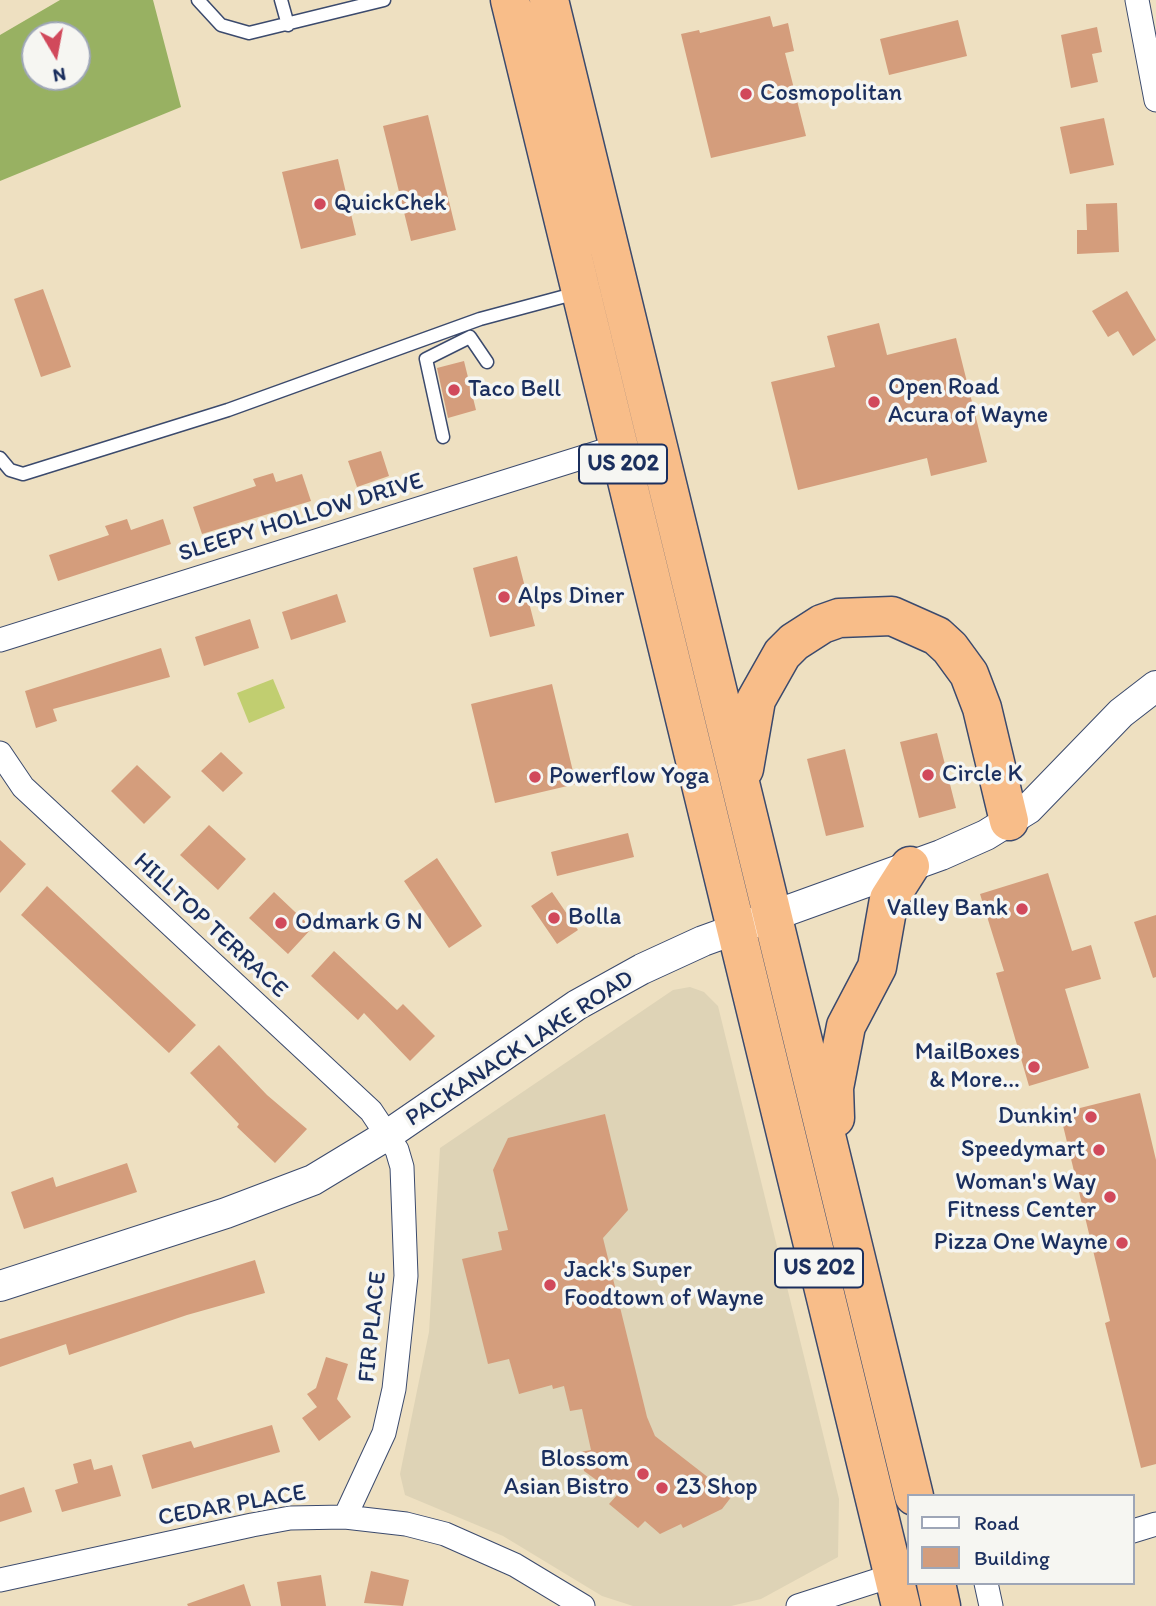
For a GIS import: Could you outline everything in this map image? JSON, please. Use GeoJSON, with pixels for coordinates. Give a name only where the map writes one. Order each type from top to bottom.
{"type":"FeatureCollection","features":[{"type":"Feature","properties":{"kind":"highway","name":"US 202"},"geometry":{"type":"LineString","coordinates":[[510,0],[898,1590]]}},
{"type":"Feature","properties":{"kind":"highway","name":"US 202"},"geometry":{"type":"LineString","coordinates":[[549,0],[914,1494]]}},
{"type":"Feature","properties":{"kind":"highway"},"geometry":{"type":"LineString","coordinates":[[741,782],[756,701],[782,654],[794,642],[822,624],[839,618],[857,615],[892,616],[937,636],[970,674],[982,708],[1009,821]]}},
{"type":"Feature","properties":{"kind":"highway"},"geometry":{"type":"LineString","coordinates":[[836,1176],[834,1088],[846,1026],[877,967],[889,899],[910,866]]}},
{"type":"Feature","properties":{"kind":"highway"},"geometry":{"type":"LineString","coordinates":[[937,1585],[942,1606]]}},
{"type":"Feature","properties":{"kind":"street"},"geometry":{"type":"LineString","coordinates":[[1137,0],[1156,100]]}},
{"type":"Feature","properties":{"kind":"street","name":"SLEEPY HOLLOW DRIVE"},"geometry":{"type":"LineString","coordinates":[[0,639],[619,446]]}},
{"type":"Feature","properties":{"kind":"street","name":"PACKANACK LAKE ROAD"},"geometry":{"type":"LineString","coordinates":[[0,1286],[313,1180],[389,1134],[610,985],[673,954],[736,929],[962,847],[1009,821],[1050,789],[1121,713],[1156,685]]}},
{"type":"Feature","properties":{"kind":"street","name":"HILLTOP TERRACE"},"geometry":{"type":"LineString","coordinates":[[0,753],[23,787],[371,1111],[389,1134]]}},
{"type":"Feature","properties":{"kind":"street","name":"FIR PLACE"},"geometry":{"type":"LineString","coordinates":[[345,1517],[384,1433],[394,1390],[400,1338],[406,1232],[402,1167],[389,1134]]}},
{"type":"Feature","properties":{"kind":"street","name":"CEDAR PLACE"},"geometry":{"type":"LineString","coordinates":[[0,1580],[290,1518],[345,1517],[406,1524],[445,1534],[515,1565],[583,1606]]}},
{"type":"Feature","properties":{"kind":"street"},"geometry":{"type":"LineString","coordinates":[[1135,1530],[1156,1524]]}},
{"type":"Feature","properties":{"kind":"street"},"geometry":{"type":"LineString","coordinates":[[986,1585],[991,1606]]}},
{"type":"Feature","properties":{"kind":"street"},"geometry":{"type":"LineString","coordinates":[[798,1606],[898,1590]]}},
{"type":"Feature","properties":{"kind":"lane"},"geometry":{"type":"LineString","coordinates":[[198,0],[221,25],[234,31],[249,33],[384,0]]}},
{"type":"Feature","properties":{"kind":"lane"},"geometry":{"type":"LineString","coordinates":[[281,0],[288,25]]}},
{"type":"Feature","properties":{"kind":"lane"},"geometry":{"type":"LineString","coordinates":[[0,458],[10,470],[23,474],[228,410],[480,319],[581,292]]}},
{"type":"Feature","properties":{"kind":"lane"},"geometry":{"type":"LineString","coordinates":[[443,437],[426,359],[470,337],[487,362]]}},
{"type":"Feature","properties":{"kind":"shaded area"},"geometry":{"type":"Polygon","coordinates":[[[690,987],[704,992],[718,1006],[839,1499],[838,1557],[761,1599],[731,1606],[633,1606],[602,1596],[503,1536],[405,1495],[400,1474],[429,1332],[440,1148],[673,990],[690,987]]]}},
{"type":"Feature","properties":{"kind":"green space"},"geometry":{"type":"Polygon","coordinates":[[[60,0],[153,0],[181,107],[0,181],[0,35],[21,23],[21,91],[91,91],[91,21],[24,21],[60,0]]]}},
{"type":"Feature","properties":{"kind":"green space"},"geometry":{"type":"Polygon","coordinates":[[[273,679],[285,708],[249,723],[237,693],[273,679]]]}},
{"type":"Feature","properties":{"kind":"building","name":"Cosmopolitan"},"geometry":{"type":"Polygon","coordinates":[[[770,16],[773,27],[788,23],[794,51],[785,53],[806,136],[711,158],[681,34],[699,30],[700,33],[770,16]]]}},
{"type":"Feature","properties":{"kind":"building"},"geometry":{"type":"Polygon","coordinates":[[[958,20],[967,56],[889,75],[880,39],[958,20]]]}},
{"type":"Feature","properties":{"kind":"building"},"geometry":{"type":"Polygon","coordinates":[[[1097,27],[1102,52],[1092,54],[1098,82],[1071,88],[1061,35],[1097,27]]]}},
{"type":"Feature","properties":{"kind":"building"},"geometry":{"type":"Polygon","coordinates":[[[428,115],[456,230],[411,241],[383,126],[428,115]]]}},
{"type":"Feature","properties":{"kind":"building"},"geometry":{"type":"Polygon","coordinates":[[[1104,118],[1114,165],[1070,174],[1060,127],[1104,118]]]}},
{"type":"Feature","properties":{"kind":"building","name":"QuickChek"},"geometry":{"type":"Polygon","coordinates":[[[338,159],[356,235],[301,249],[282,172],[338,159]]]}},
{"type":"Feature","properties":{"kind":"building"},"geometry":{"type":"Polygon","coordinates":[[[1117,203],[1119,252],[1077,254],[1077,230],[1087,230],[1086,204],[1117,203]]]}},
{"type":"Feature","properties":{"kind":"building"},"geometry":{"type":"Polygon","coordinates":[[[43,289],[71,367],[41,377],[14,299],[43,289]]]}},
{"type":"Feature","properties":{"kind":"building"},"geometry":{"type":"Polygon","coordinates":[[[1127,291],[1156,340],[1133,356],[1118,331],[1108,337],[1092,311],[1127,291]]]}},
{"type":"Feature","properties":{"kind":"building","name":"Open Road Acura of Wayne"},"geometry":{"type":"Polygon","coordinates":[[[879,323],[887,355],[956,338],[987,462],[931,476],[927,458],[798,490],[771,382],[835,367],[827,336],[879,323]]]}},
{"type":"Feature","properties":{"kind":"building","name":"Taco Bell"},"geometry":{"type":"Polygon","coordinates":[[[464,361],[476,410],[448,418],[437,368],[464,361]]]}},
{"type":"Feature","properties":{"kind":"building"},"geometry":{"type":"Polygon","coordinates":[[[381,451],[389,476],[357,487],[348,461],[381,451]]]}},
{"type":"Feature","properties":{"kind":"building"},"geometry":{"type":"Polygon","coordinates":[[[273,473],[276,482],[302,474],[311,501],[202,534],[193,507],[256,486],[253,479],[273,473]]]}},
{"type":"Feature","properties":{"kind":"building"},"geometry":{"type":"Polygon","coordinates":[[[127,519],[131,530],[163,519],[171,544],[58,581],[49,555],[109,535],[105,526],[127,519]]]}},
{"type":"Feature","properties":{"kind":"building","name":"Alps Diner"},"geometry":{"type":"Polygon","coordinates":[[[517,556],[535,626],[490,637],[473,568],[517,556]]]}},
{"type":"Feature","properties":{"kind":"building"},"geometry":{"type":"Polygon","coordinates":[[[337,594],[346,622],[291,640],[282,612],[337,594]]]}},
{"type":"Feature","properties":{"kind":"building"},"geometry":{"type":"Polygon","coordinates":[[[250,619],[259,648],[204,666],[195,637],[250,619]]]}},
{"type":"Feature","properties":{"kind":"building"},"geometry":{"type":"Polygon","coordinates":[[[161,648],[170,677],[53,709],[57,721],[36,728],[25,691],[161,648]]]}},
{"type":"Feature","properties":{"kind":"building"},"geometry":{"type":"Polygon","coordinates":[[[552,684],[576,784],[495,803],[471,704],[552,684]]]}},
{"type":"Feature","properties":{"kind":"building","name":"Circle K"},"geometry":{"type":"Polygon","coordinates":[[[937,733],[956,808],[919,818],[900,742],[937,733]]]}},
{"type":"Feature","properties":{"kind":"building"},"geometry":{"type":"Polygon","coordinates":[[[845,749],[864,827],[826,836],[807,759],[845,749]]]}},
{"type":"Feature","properties":{"kind":"building"},"geometry":{"type":"Polygon","coordinates":[[[221,752],[243,773],[223,792],[201,771],[221,752]]]}},
{"type":"Feature","properties":{"kind":"building"},"geometry":{"type":"Polygon","coordinates":[[[137,765],[171,797],[144,824],[111,791],[137,765]]]}},
{"type":"Feature","properties":{"kind":"building"},"geometry":{"type":"Polygon","coordinates":[[[209,825],[246,859],[218,890],[180,855],[209,825]]]}},
{"type":"Feature","properties":{"kind":"building"},"geometry":{"type":"Polygon","coordinates":[[[628,833],[634,857],[557,876],[551,852],[628,833]]]}},
{"type":"Feature","properties":{"kind":"building"},"geometry":{"type":"Polygon","coordinates":[[[0,840],[26,864],[0,893],[0,840]]]}},
{"type":"Feature","properties":{"kind":"building"},"geometry":{"type":"Polygon","coordinates":[[[437,858],[482,926],[449,948],[404,881],[437,858]]]}},
{"type":"Feature","properties":{"kind":"building"},"geometry":{"type":"Polygon","coordinates":[[[1048,873],[1072,951],[1091,945],[1101,979],[1065,989],[1089,1068],[1029,1086],[996,973],[1004,971],[980,894],[1048,873]]]}},
{"type":"Feature","properties":{"kind":"building"},"geometry":{"type":"Polygon","coordinates":[[[47,886],[196,1025],[169,1053],[21,915],[47,886]]]}},
{"type":"Feature","properties":{"kind":"building","name":"Odmark G N"},"geometry":{"type":"Polygon","coordinates":[[[274,892],[312,928],[288,954],[249,918],[274,892]]]}},
{"type":"Feature","properties":{"kind":"building","name":"Bolla"},"geometry":{"type":"Polygon","coordinates":[[[552,892],[578,930],[557,944],[531,906],[552,892]]]}},
{"type":"Feature","properties":{"kind":"building"},"geometry":{"type":"Polygon","coordinates":[[[1156,915],[1156,977],[1153,978],[1134,922],[1156,915]]]}},
{"type":"Feature","properties":{"kind":"building"},"geometry":{"type":"Polygon","coordinates":[[[334,951],[397,1010],[403,1004],[435,1036],[410,1061],[364,1013],[358,1020],[311,976],[334,951]]]}},
{"type":"Feature","properties":{"kind":"building"},"geometry":{"type":"Polygon","coordinates":[[[219,1045],[267,1095],[307,1129],[275,1163],[237,1127],[239,1124],[190,1073],[219,1045]]]}},
{"type":"Feature","properties":{"kind":"building"},"geometry":{"type":"Polygon","coordinates":[[[1140,1093],[1156,1160],[1156,1464],[1141,1468],[1105,1323],[1110,1321],[1060,1113],[1140,1093]]]}},
{"type":"Feature","properties":{"kind":"building"},"geometry":{"type":"Polygon","coordinates":[[[605,1114],[628,1210],[603,1238],[647,1417],[655,1436],[732,1496],[722,1509],[683,1528],[681,1524],[660,1534],[645,1521],[638,1528],[609,1504],[617,1495],[584,1471],[580,1452],[591,1450],[582,1409],[570,1411],[564,1386],[553,1389],[552,1385],[519,1394],[509,1359],[488,1364],[462,1259],[502,1250],[498,1232],[508,1230],[493,1170],[508,1138],[605,1114]]]}},
{"type":"Feature","properties":{"kind":"building"},"geometry":{"type":"Polygon","coordinates":[[[127,1163],[137,1192],[24,1229],[11,1192],[53,1177],[56,1187],[127,1163]]]}},
{"type":"Feature","properties":{"kind":"building"},"geometry":{"type":"Polygon","coordinates":[[[255,1260],[265,1293],[187,1315],[69,1355],[66,1344],[0,1367],[0,1339],[255,1260]]]}},
{"type":"Feature","properties":{"kind":"building"},"geometry":{"type":"Polygon","coordinates":[[[326,1357],[348,1364],[337,1399],[351,1417],[319,1441],[302,1418],[317,1407],[307,1394],[316,1388],[326,1357]]]}},
{"type":"Feature","properties":{"kind":"building"},"geometry":{"type":"Polygon","coordinates":[[[272,1425],[280,1452],[152,1489],[142,1455],[191,1441],[194,1448],[272,1425]]]}},
{"type":"Feature","properties":{"kind":"building"},"geometry":{"type":"Polygon","coordinates":[[[91,1459],[94,1470],[112,1465],[121,1496],[62,1512],[55,1490],[78,1483],[73,1464],[91,1459]]]}},
{"type":"Feature","properties":{"kind":"building"},"geometry":{"type":"Polygon","coordinates":[[[24,1487],[32,1512],[0,1522],[0,1495],[24,1487]]]}},
{"type":"Feature","properties":{"kind":"building"},"geometry":{"type":"Polygon","coordinates":[[[371,1571],[409,1580],[403,1606],[364,1603],[371,1571]]]}},
{"type":"Feature","properties":{"kind":"building"},"geometry":{"type":"Polygon","coordinates":[[[321,1575],[326,1606],[281,1606],[277,1582],[321,1575]]]}},
{"type":"Feature","properties":{"kind":"building"},"geometry":{"type":"Polygon","coordinates":[[[244,1584],[251,1606],[187,1604],[244,1584]]]}},
{"type":"Feature","properties":{"kind":"place","name":"Cosmopolitan"},"geometry":{"type":"Point","coordinates":[746,94]}},
{"type":"Feature","properties":{"kind":"place","name":"QuickChek"},"geometry":{"type":"Point","coordinates":[320,204]}},
{"type":"Feature","properties":{"kind":"place","name":"Taco Bell"},"geometry":{"type":"Point","coordinates":[454,390]}},
{"type":"Feature","properties":{"kind":"place","name":"Open Road Acura of Wayne"},"geometry":{"type":"Point","coordinates":[874,402]}},
{"type":"Feature","properties":{"kind":"place","name":"Alps Diner"},"geometry":{"type":"Point","coordinates":[504,597]}},
{"type":"Feature","properties":{"kind":"place","name":"Circle K"},"geometry":{"type":"Point","coordinates":[928,775]}},
{"type":"Feature","properties":{"kind":"place","name":"Powerflow Yoga"},"geometry":{"type":"Point","coordinates":[535,777]}},
{"type":"Feature","properties":{"kind":"place","name":"Valley Bank"},"geometry":{"type":"Point","coordinates":[1022,909]}},
{"type":"Feature","properties":{"kind":"place","name":"Bolla"},"geometry":{"type":"Point","coordinates":[554,918]}},
{"type":"Feature","properties":{"kind":"place","name":"Odmark G N"},"geometry":{"type":"Point","coordinates":[281,923]}},
{"type":"Feature","properties":{"kind":"place","name":"MailBoxes & More..."},"geometry":{"type":"Point","coordinates":[1034,1067]}},
{"type":"Feature","properties":{"kind":"place","name":"Dunkin'"},"geometry":{"type":"Point","coordinates":[1091,1117]}},
{"type":"Feature","properties":{"kind":"place","name":"Speedymart"},"geometry":{"type":"Point","coordinates":[1099,1150]}},
{"type":"Feature","properties":{"kind":"place","name":"Woman's Way Fitness Center"},"geometry":{"type":"Point","coordinates":[1110,1197]}},
{"type":"Feature","properties":{"kind":"place","name":"Pizza One Wayne"},"geometry":{"type":"Point","coordinates":[1122,1243]}},
{"type":"Feature","properties":{"kind":"place","name":"Jack's Super Foodtown of Wayne"},"geometry":{"type":"Point","coordinates":[550,1285]}},
{"type":"Feature","properties":{"kind":"place","name":"Blossom Asian Bistro"},"geometry":{"type":"Point","coordinates":[643,1474]}},
{"type":"Feature","properties":{"kind":"place","name":"23 Shop"},"geometry":{"type":"Point","coordinates":[662,1488]}}]}
